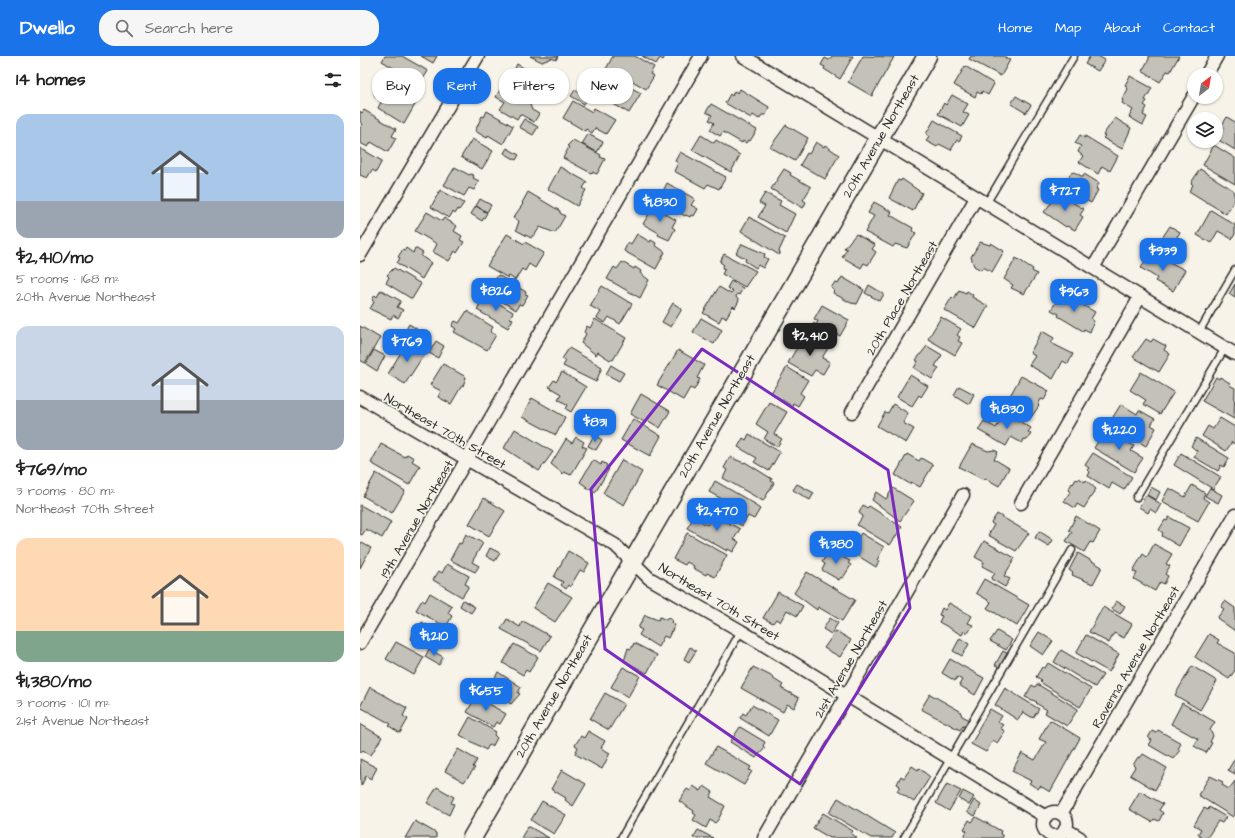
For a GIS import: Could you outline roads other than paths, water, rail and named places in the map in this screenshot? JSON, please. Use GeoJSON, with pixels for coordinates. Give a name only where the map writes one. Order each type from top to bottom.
{"type":"FeatureCollection","features":[{"type":"Feature","properties":{"kind":"street"},"geometry":{"type":"LineString","coordinates":[[360,255],[478,56]]}},
{"type":"Feature","properties":{"kind":"street","name":"19th Avenue Northeast"},"geometry":{"type":"LineString","coordinates":[[360,643],[468,460],[701,56]]}},
{"type":"Feature","properties":{"kind":"street"},"geometry":{"type":"LineString","coordinates":[[742,56],[879,138],[900,153],[1230,351]]}},
{"type":"Feature","properties":{"kind":"street","name":"20th Avenue Northeast"},"geometry":{"type":"LineString","coordinates":[[472,838],[927,56]]}},
{"type":"Feature","properties":{"kind":"street"},"geometry":{"type":"LineString","coordinates":[[1210,68],[1217,56]]}},
{"type":"Feature","properties":{"kind":"street"},"geometry":{"type":"LineString","coordinates":[[1093,268],[1189,104]]}},
{"type":"Feature","properties":{"kind":"street","name":"20th Place Northeast"},"geometry":{"type":"LineString","coordinates":[[852,412],[981,201]]}},
{"type":"Feature","properties":{"kind":"street"},"geometry":{"type":"LineString","coordinates":[[1021,503],[1140,297]]}},
{"type":"Feature","properties":{"kind":"street","name":"Northeast 70th Street"},"geometry":{"type":"LineString","coordinates":[[360,397],[615,545],[649,578],[741,631],[1046,817]]}},
{"type":"Feature","properties":{"kind":"street","name":"21st Avenue Northeast"},"geometry":{"type":"LineString","coordinates":[[764,838],[963,495]]}},
{"type":"Feature","properties":{"kind":"street","name":"Ravenna Avenue Northeast"},"geometry":{"type":"LineString","coordinates":[[1061,814],[1235,515]]}},
{"type":"Feature","properties":{"kind":"street"},"geometry":{"type":"LineString","coordinates":[[1052,812],[1061,814],[1067,823],[1065,829],[1058,835],[1048,836],[1044,827],[1046,817],[1052,812]]}},
{"type":"Feature","properties":{"kind":"street"},"geometry":{"type":"LineString","coordinates":[[1065,829],[1080,838]]}},
{"type":"Feature","properties":{"kind":"lane"},"geometry":{"type":"LineString","coordinates":[[981,201],[1074,56]]}},
{"type":"Feature","properties":{"kind":"lane"},"geometry":{"type":"LineString","coordinates":[[1199,332],[1235,270]]}},
{"type":"Feature","properties":{"kind":"lane"},"geometry":{"type":"LineString","coordinates":[[1136,498],[1230,351]]}},
{"type":"Feature","properties":{"kind":"lane"},"geometry":{"type":"LineString","coordinates":[[904,838],[1072,550]]}},
{"type":"Feature","properties":{"kind":"lane"},"geometry":{"type":"LineString","coordinates":[[621,838],[741,631]]}}]}
